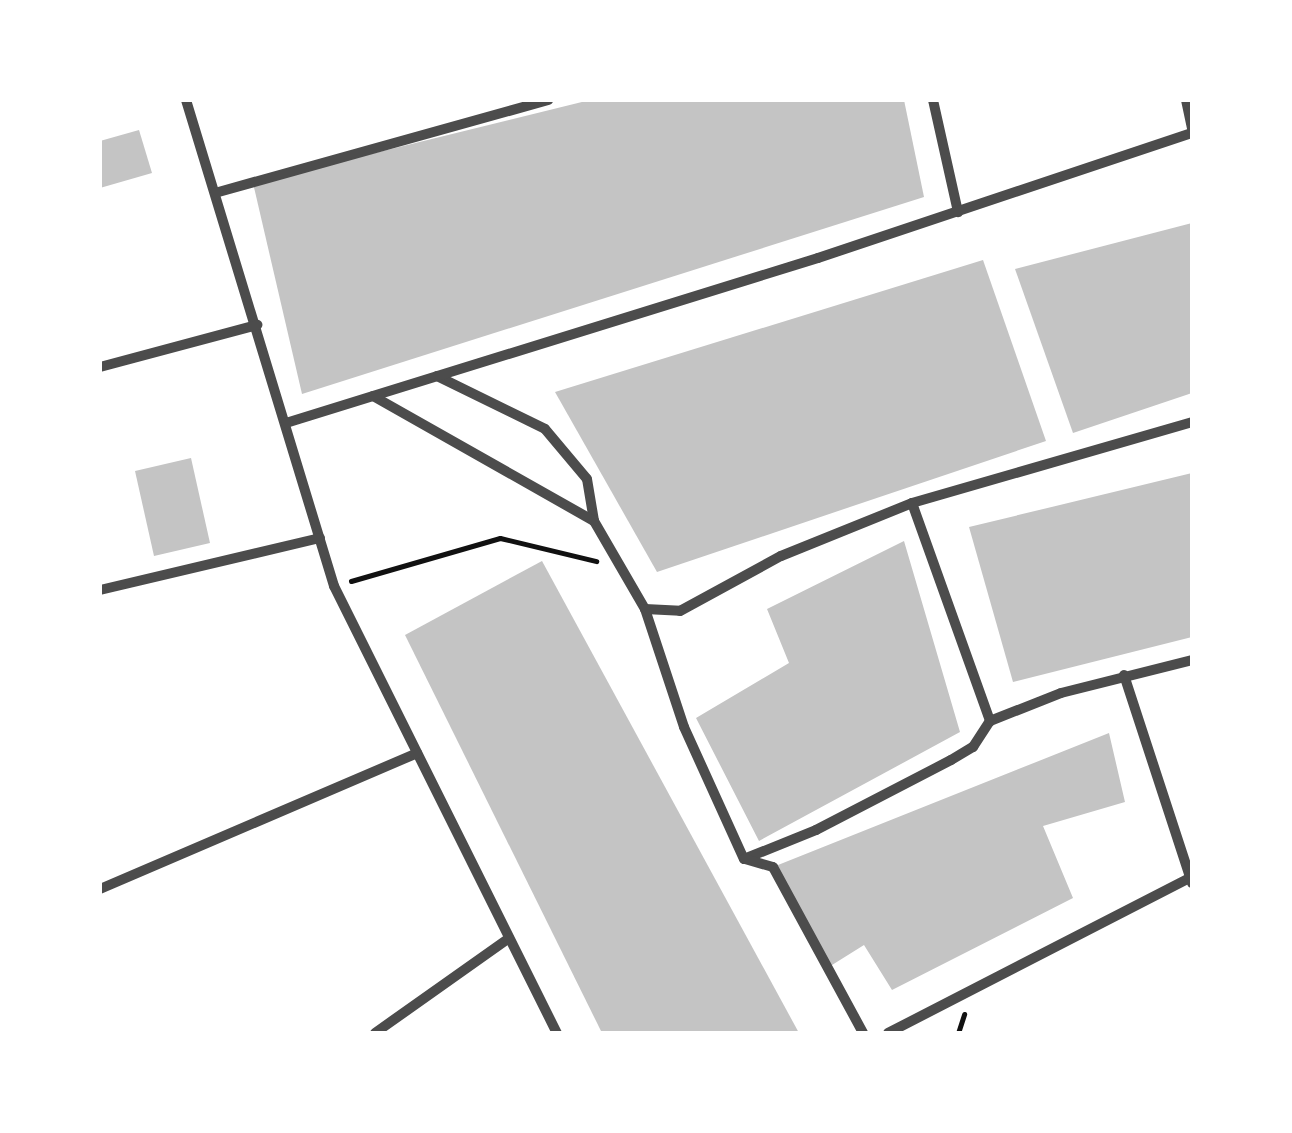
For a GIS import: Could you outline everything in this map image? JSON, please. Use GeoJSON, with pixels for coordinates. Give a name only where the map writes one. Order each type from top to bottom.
{"type":"FeatureCollection","features":[{"type":"Feature","properties":{"kind":"street"},"geometry":{"type":"LineString","coordinates":[[186,100],[334,586],[557,1033]]}},
{"type":"Feature","properties":{"kind":"street"},"geometry":{"type":"LineString","coordinates":[[215,193],[548,100]]}},
{"type":"Feature","properties":{"kind":"street"},"geometry":{"type":"LineString","coordinates":[[932,100],[958,212]]}},
{"type":"Feature","properties":{"kind":"street"},"geometry":{"type":"LineString","coordinates":[[286,423],[958,212],[1192,131],[1186,100]]}},
{"type":"Feature","properties":{"kind":"street"},"geometry":{"type":"LineString","coordinates":[[100,368],[257,325]]}},
{"type":"Feature","properties":{"kind":"street"},"geometry":{"type":"LineString","coordinates":[[437,376],[545,429],[588,479],[594,522],[645,609],[684,727],[744,859]]}},
{"type":"Feature","properties":{"kind":"street"},"geometry":{"type":"LineString","coordinates":[[373,396],[594,522]]}},
{"type":"Feature","properties":{"kind":"street"},"geometry":{"type":"LineString","coordinates":[[645,609],[680,611],[782,556],[912,503],[1192,422]]}},
{"type":"Feature","properties":{"kind":"street"},"geometry":{"type":"LineString","coordinates":[[912,503],[990,720]]}},
{"type":"Feature","properties":{"kind":"street"},"geometry":{"type":"LineString","coordinates":[[100,590],[320,538]]}},
{"type":"Feature","properties":{"kind":"street"},"geometry":{"type":"LineString","coordinates":[[744,859],[816,830],[952,760],[973,747],[990,720],[1124,675],[1192,660]]}},
{"type":"Feature","properties":{"kind":"street"},"geometry":{"type":"LineString","coordinates":[[888,1033],[1191,879],[1124,675]]}},
{"type":"Feature","properties":{"kind":"street"},"geometry":{"type":"LineString","coordinates":[[100,889],[418,753]]}},
{"type":"Feature","properties":{"kind":"street"},"geometry":{"type":"LineString","coordinates":[[744,859],[773,867],[863,1033]]}},
{"type":"Feature","properties":{"kind":"street"},"geometry":{"type":"LineString","coordinates":[[375,1033],[510,938]]}},
{"type":"Feature","properties":{"kind":"path"},"geometry":{"type":"LineString","coordinates":[[334,586],[500,538],[618,567]]}},
{"type":"Feature","properties":{"kind":"building"},"geometry":{"type":"Polygon","coordinates":[[[590,100],[904,100],[924,197],[302,394],[253,183],[590,100]]]}},
{"type":"Feature","properties":{"kind":"building"},"geometry":{"type":"Polygon","coordinates":[[[139,130],[152,173],[100,188],[100,141],[139,130]]]}},
{"type":"Feature","properties":{"kind":"building"},"geometry":{"type":"Polygon","coordinates":[[[1192,223],[1192,393],[1073,433],[1015,269],[1192,223]]]}},
{"type":"Feature","properties":{"kind":"building"},"geometry":{"type":"Polygon","coordinates":[[[983,260],[1046,441],[657,572],[555,392],[983,260]]]}},
{"type":"Feature","properties":{"kind":"building"},"geometry":{"type":"Polygon","coordinates":[[[191,458],[210,543],[154,556],[135,471],[191,458]]]}},
{"type":"Feature","properties":{"kind":"building"},"geometry":{"type":"Polygon","coordinates":[[[1192,473],[1192,637],[1013,682],[969,527],[1192,473]]]}},
{"type":"Feature","properties":{"kind":"building"},"geometry":{"type":"Polygon","coordinates":[[[904,541],[960,732],[759,841],[696,718],[789,663],[767,609],[904,541]]]}},
{"type":"Feature","properties":{"kind":"building"},"geometry":{"type":"Polygon","coordinates":[[[542,561],[799,1033],[602,1033],[405,635],[542,561]]]}},
{"type":"Feature","properties":{"kind":"building"},"geometry":{"type":"Polygon","coordinates":[[[1109,733],[1125,802],[1043,826],[1073,898],[892,990],[864,945],[824,970],[773,867],[1109,733]]]}}]}
